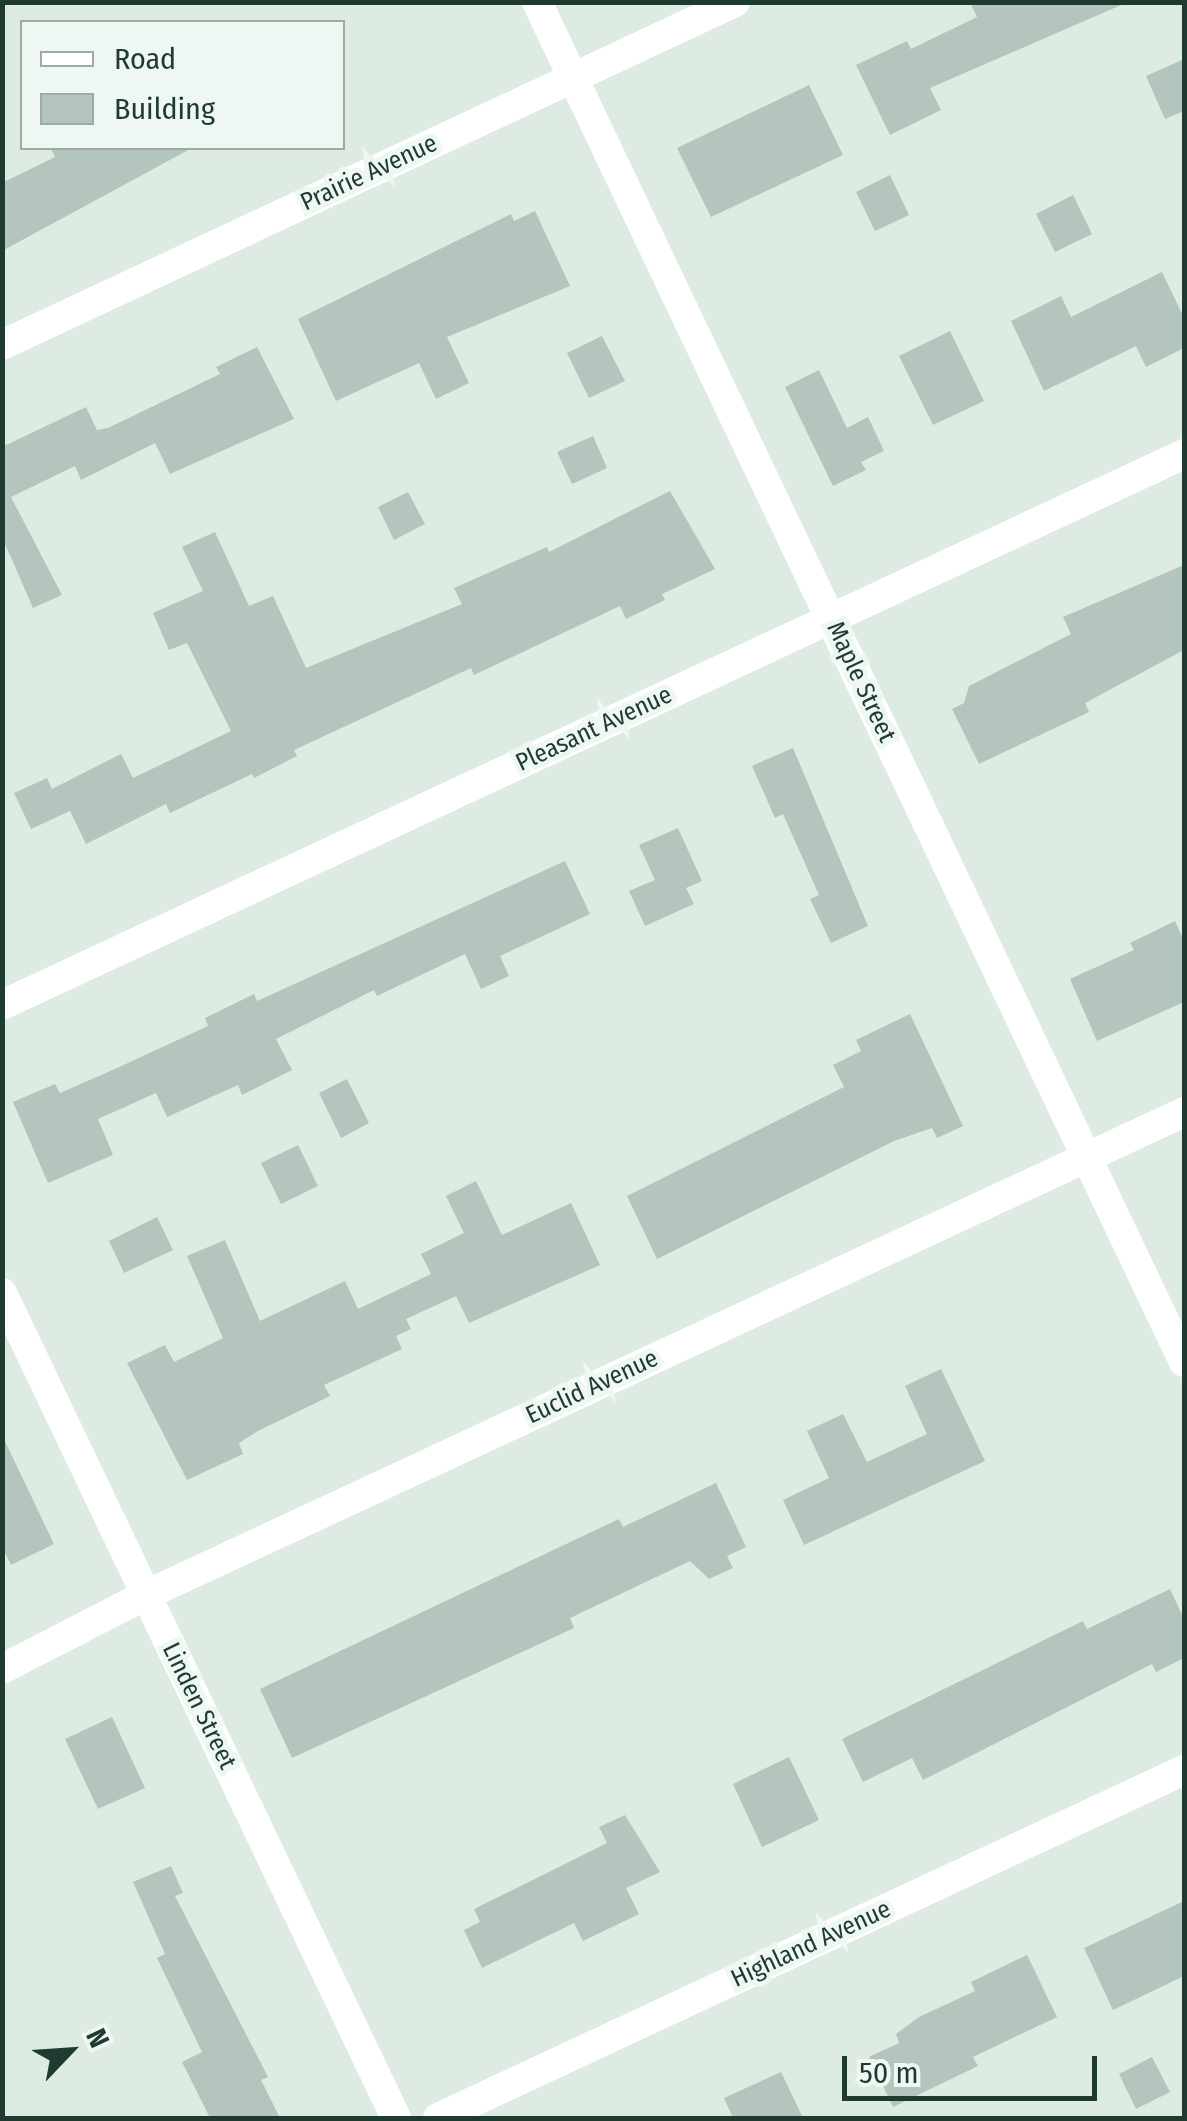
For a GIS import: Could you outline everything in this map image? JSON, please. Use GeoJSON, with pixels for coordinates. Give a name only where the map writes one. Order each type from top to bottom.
{"type":"FeatureCollection","features":[{"type":"Feature","properties":{"kind":"street","name":"Maple Street"},"geometry":{"type":"LineString","coordinates":[[537,2],[1184,1362]]}},
{"type":"Feature","properties":{"kind":"street","name":"Prairie Avenue"},"geometry":{"type":"LineString","coordinates":[[2,344],[735,2]]}},
{"type":"Feature","properties":{"kind":"street","name":"Pleasant Avenue"},"geometry":{"type":"LineString","coordinates":[[2,1005],[1184,454]]}},
{"type":"Feature","properties":{"kind":"street","name":"Euclid Avenue"},"geometry":{"type":"LineString","coordinates":[[2,1668],[146,1595],[1184,1112]]}},
{"type":"Feature","properties":{"kind":"street","name":"Linden Street"},"geometry":{"type":"LineString","coordinates":[[2,1293],[396,2118]]}},
{"type":"Feature","properties":{"kind":"street","name":"Highland Avenue"},"geometry":{"type":"LineString","coordinates":[[438,2118],[1184,1770]]}},
{"type":"Feature","properties":{"kind":"building"},"geometry":{"type":"Polygon","coordinates":[[[970,2],[1128,2],[930,88],[941,110],[890,135],[856,65],[907,41],[911,49],[977,17],[970,2]]]}},
{"type":"Feature","properties":{"kind":"building"},"geometry":{"type":"Polygon","coordinates":[[[1184,59],[1184,111],[1165,119],[1146,76],[1184,59]]]}},
{"type":"Feature","properties":{"kind":"building"},"geometry":{"type":"Polygon","coordinates":[[[809,85],[843,155],[711,217],[677,148],[809,85]]]}},
{"type":"Feature","properties":{"kind":"building"},"geometry":{"type":"Polygon","coordinates":[[[52,150],[188,150],[2,251],[2,183],[55,157],[52,150]]]}},
{"type":"Feature","properties":{"kind":"building"},"geometry":{"type":"Polygon","coordinates":[[[890,175],[909,215],[875,231],[856,192],[890,175]]]}},
{"type":"Feature","properties":{"kind":"building"},"geometry":{"type":"Polygon","coordinates":[[[1073,195],[1092,234],[1055,252],[1036,214],[1073,195]]]}},
{"type":"Feature","properties":{"kind":"building"},"geometry":{"type":"Polygon","coordinates":[[[535,211],[570,286],[447,337],[469,383],[436,399],[419,363],[336,401],[298,319],[511,214],[514,221],[535,211]]]}},
{"type":"Feature","properties":{"kind":"building"},"geometry":{"type":"Polygon","coordinates":[[[1162,272],[1184,318],[1184,348],[1146,367],[1136,346],[1044,391],[1011,321],[1061,296],[1071,317],[1162,272]]]}},
{"type":"Feature","properties":{"kind":"building"},"geometry":{"type":"Polygon","coordinates":[[[950,331],[984,401],[933,425],[899,356],[950,331]]]}},
{"type":"Feature","properties":{"kind":"building"},"geometry":{"type":"Polygon","coordinates":[[[602,336],[625,381],[589,398],[567,353],[602,336]]]}},
{"type":"Feature","properties":{"kind":"building"},"geometry":{"type":"Polygon","coordinates":[[[257,347],[294,419],[170,474],[155,443],[81,480],[75,466],[11,497],[62,595],[33,608],[2,537],[2,447],[86,407],[97,430],[108,428],[220,374],[216,367],[257,347]]]}},
{"type":"Feature","properties":{"kind":"building"},"geometry":{"type":"Polygon","coordinates":[[[819,370],[847,428],[868,417],[884,451],[861,462],[866,470],[833,486],[785,387],[819,370]]]}},
{"type":"Feature","properties":{"kind":"building"},"geometry":{"type":"Polygon","coordinates":[[[593,436],[607,468],[572,484],[557,452],[593,436]]]}},
{"type":"Feature","properties":{"kind":"building"},"geometry":{"type":"Polygon","coordinates":[[[670,491],[715,569],[662,594],[665,600],[626,619],[620,606],[474,675],[471,668],[294,750],[297,756],[254,778],[252,774],[170,813],[166,804],[86,844],[70,811],[31,829],[14,793],[47,778],[52,789],[121,754],[133,778],[231,731],[187,643],[169,650],[153,613],[203,591],[182,547],[215,532],[249,606],[273,596],[306,668],[462,604],[454,588],[547,547],[549,552],[670,491]]]}},
{"type":"Feature","properties":{"kind":"building"},"geometry":{"type":"Polygon","coordinates":[[[408,492],[425,524],[394,540],[378,507],[408,492]]]}},
{"type":"Feature","properties":{"kind":"building"},"geometry":{"type":"Polygon","coordinates":[[[1184,565],[1184,650],[1085,703],[1089,712],[979,764],[952,709],[964,703],[969,686],[1071,634],[1063,617],[1184,565]]]}},
{"type":"Feature","properties":{"kind":"building"},"geometry":{"type":"Polygon","coordinates":[[[793,748],[868,926],[831,943],[810,899],[819,895],[783,814],[775,818],[752,766],[793,748]]]}},
{"type":"Feature","properties":{"kind":"building"},"geometry":{"type":"Polygon","coordinates":[[[678,828],[702,881],[686,888],[694,904],[645,926],[629,891],[655,880],[639,845],[678,828]]]}},
{"type":"Feature","properties":{"kind":"building"},"geometry":{"type":"Polygon","coordinates":[[[565,861],[590,914],[500,956],[509,976],[481,989],[465,954],[377,996],[374,990],[276,1039],[292,1070],[242,1095],[238,1085],[167,1117],[156,1093],[98,1119],[113,1155],[48,1183],[13,1102],[55,1084],[60,1093],[208,1026],[205,1018],[254,994],[257,1001],[565,861]]]}},
{"type":"Feature","properties":{"kind":"building"},"geometry":{"type":"Polygon","coordinates":[[[1175,921],[1184,941],[1184,1002],[1097,1041],[1070,979],[1134,950],[1130,943],[1175,921]]]}},
{"type":"Feature","properties":{"kind":"building"},"geometry":{"type":"Polygon","coordinates":[[[910,1014],[963,1126],[937,1138],[932,1128],[894,1141],[657,1259],[627,1196],[844,1087],[833,1065],[861,1051],[856,1040],[910,1014]]]}},
{"type":"Feature","properties":{"kind":"building"},"geometry":{"type":"Polygon","coordinates":[[[347,1079],[369,1123],[341,1138],[319,1093],[347,1079]]]}},
{"type":"Feature","properties":{"kind":"building"},"geometry":{"type":"Polygon","coordinates":[[[298,1145],[318,1186],[281,1204],[261,1163],[298,1145]]]}},
{"type":"Feature","properties":{"kind":"building"},"geometry":{"type":"Polygon","coordinates":[[[476,1181],[502,1235],[571,1203],[600,1265],[469,1323],[456,1296],[406,1319],[411,1329],[396,1336],[402,1349],[324,1385],[330,1396],[258,1431],[239,1443],[243,1454],[187,1480],[127,1363],[165,1345],[174,1362],[223,1338],[187,1256],[225,1240],[260,1321],[345,1281],[358,1309],[431,1274],[421,1254],[464,1233],[446,1196],[476,1181]]]}},
{"type":"Feature","properties":{"kind":"building"},"geometry":{"type":"Polygon","coordinates":[[[157,1217],[173,1250],[124,1273],[109,1241],[157,1217]]]}},
{"type":"Feature","properties":{"kind":"building"},"geometry":{"type":"Polygon","coordinates":[[[941,1369],[985,1461],[804,1545],[783,1500],[829,1478],[807,1431],[843,1414],[867,1462],[927,1434],[905,1386],[941,1369]]]}},
{"type":"Feature","properties":{"kind":"building"},"geometry":{"type":"Polygon","coordinates":[[[2,1435],[54,1544],[11,1565],[2,1547],[2,1435]]]}},
{"type":"Feature","properties":{"kind":"building"},"geometry":{"type":"Polygon","coordinates":[[[716,1483],[746,1547],[727,1556],[733,1568],[709,1579],[690,1561],[570,1618],[574,1628],[292,1758],[260,1689],[619,1519],[623,1527],[716,1483]]]}},
{"type":"Feature","properties":{"kind":"building"},"geometry":{"type":"Polygon","coordinates":[[[1170,1589],[1184,1619],[1184,1658],[1156,1672],[1152,1664],[923,1780],[912,1758],[863,1782],[842,1739],[1083,1621],[1087,1629],[1170,1589]]]}},
{"type":"Feature","properties":{"kind":"building"},"geometry":{"type":"Polygon","coordinates":[[[112,1717],[145,1788],[98,1809],[65,1739],[112,1717]]]}},
{"type":"Feature","properties":{"kind":"building"},"geometry":{"type":"Polygon","coordinates":[[[789,1757],[819,1820],[762,1847],[733,1784],[789,1757]]]}},
{"type":"Feature","properties":{"kind":"building"},"geometry":{"type":"Polygon","coordinates":[[[625,1815],[660,1872],[626,1888],[639,1914],[583,1941],[574,1923],[482,1968],[464,1930],[480,1922],[474,1909],[607,1843],[599,1827],[625,1815]]]}},
{"type":"Feature","properties":{"kind":"building"},"geometry":{"type":"Polygon","coordinates":[[[171,1866],[183,1893],[175,1896],[268,2077],[261,2080],[280,2118],[210,2118],[182,2062],[202,2052],[157,1958],[165,1954],[133,1882],[171,1866]]]}},
{"type":"Feature","properties":{"kind":"building"},"geometry":{"type":"Polygon","coordinates":[[[1184,1901],[1184,1976],[1113,2010],[1084,1948],[1184,1901]]]}},
{"type":"Feature","properties":{"kind":"building"},"geometry":{"type":"Polygon","coordinates":[[[1027,1955],[1057,2017],[973,2057],[978,2066],[893,2107],[869,2057],[899,2043],[896,2034],[919,2017],[975,1991],[971,1982],[1027,1955]]]}},
{"type":"Feature","properties":{"kind":"building"},"geometry":{"type":"Polygon","coordinates":[[[1152,2057],[1170,2092],[1136,2109],[1119,2074],[1152,2057]]]}},
{"type":"Feature","properties":{"kind":"building"},"geometry":{"type":"Polygon","coordinates":[[[781,2072],[803,2118],[733,2118],[724,2098],[781,2072]]]}}]}
